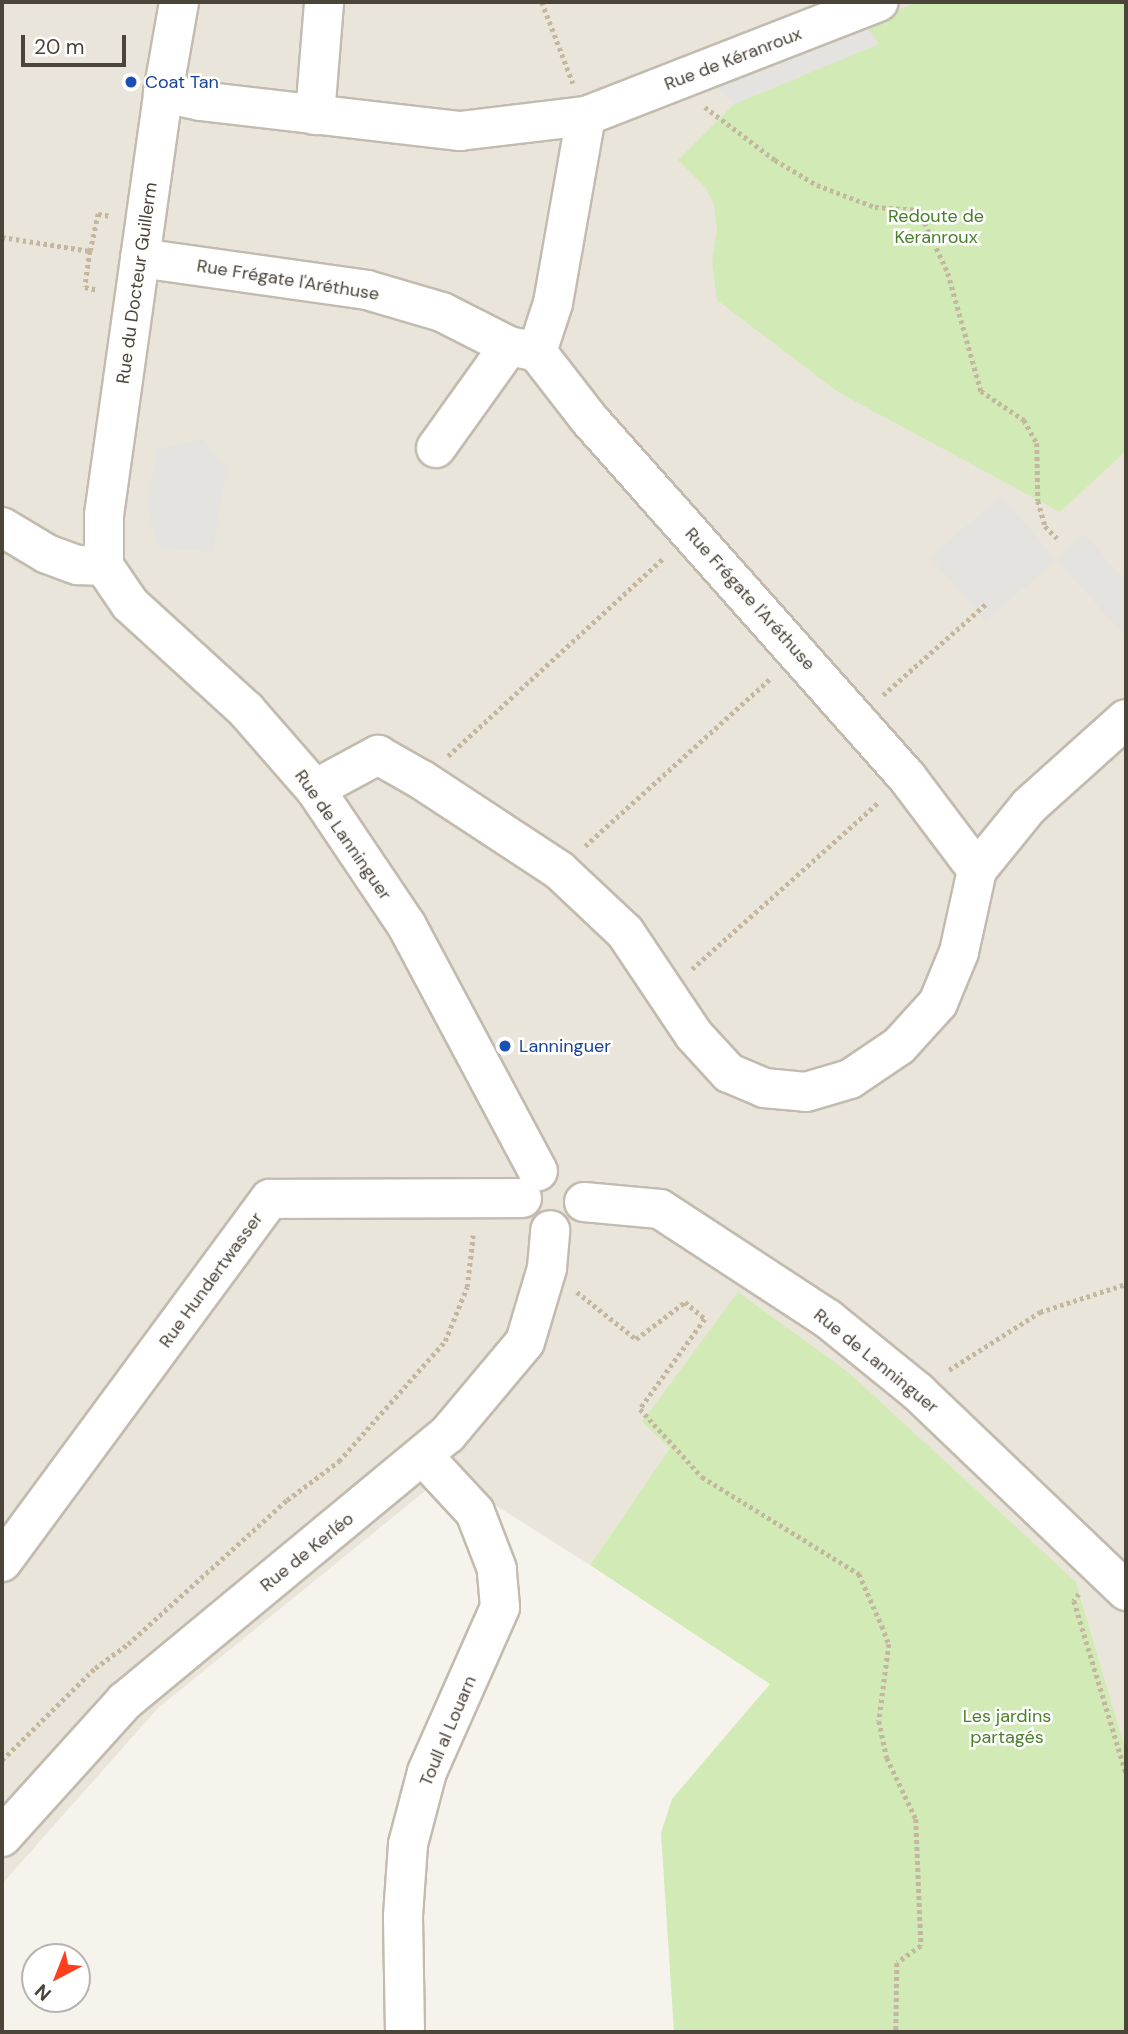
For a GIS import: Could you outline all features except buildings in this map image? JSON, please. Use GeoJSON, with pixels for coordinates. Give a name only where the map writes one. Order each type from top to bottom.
{"type":"FeatureCollection","features":[{"type":"Feature","properties":{"kind":"street","name":"Rue du Docteur Guillerm"},"geometry":{"type":"LineString","coordinates":[[104,566],[104,515],[163,93],[179,2]]}},
{"type":"Feature","properties":{"kind":"street"},"geometry":{"type":"LineString","coordinates":[[314,115],[324,2]]}},
{"type":"Feature","properties":{"kind":"street","name":"Rue de Kéranroux"},"geometry":{"type":"LineString","coordinates":[[163,93],[314,115],[460,131],[586,116],[878,2]]}},
{"type":"Feature","properties":{"kind":"street"},"geometry":{"type":"LineString","coordinates":[[436,448],[523,349],[553,303],[586,116]]}},
{"type":"Feature","properties":{"kind":"street","name":"Rue Frégate l'Aréthuse"},"geometry":{"type":"LineString","coordinates":[[140,258],[366,290],[442,312],[523,349],[589,419],[856,718],[907,777],[977,870]]}},
{"type":"Feature","properties":{"kind":"street"},"geometry":{"type":"LineString","coordinates":[[2,527],[47,554],[78,565],[104,566]]}},
{"type":"Feature","properties":{"kind":"street","name":"Rue de Lanninguer"},"geometry":{"type":"LineString","coordinates":[[104,566],[130,604],[246,710],[315,789],[407,926],[530,1184]]}},
{"type":"Feature","properties":{"kind":"street"},"geometry":{"type":"LineString","coordinates":[[315,789],[378,755],[559,870],[625,932],[694,1035],[729,1073],[764,1088],[806,1092],[850,1079],[899,1045],[938,1003],[960,953],[977,870],[1029,806],[1126,719]]}},
{"type":"Feature","properties":{"kind":"street"},"geometry":{"type":"LineString","coordinates":[[555,1167],[571,1172],[582,1185],[584,1202],[573,1223],[550,1230],[533,1223],[527,1215],[530,1184],[555,1167]]}},
{"type":"Feature","properties":{"kind":"street","name":"Rue Hundertwasser"},"geometry":{"type":"LineString","coordinates":[[2,1562],[270,1199],[479,1196],[530,1184]]}},
{"type":"Feature","properties":{"kind":"street","name":"Rue de Lanninguer"},"geometry":{"type":"LineString","coordinates":[[584,1202],[660,1209],[828,1319],[918,1392],[1119,1584]]}},
{"type":"Feature","properties":{"kind":"street","name":"Rue de Kerléo"},"geometry":{"type":"LineString","coordinates":[[2,1837],[125,1702],[424,1457],[447,1435],[525,1342],[547,1268],[550,1230]]}},
{"type":"Feature","properties":{"kind":"street","name":"Toull al Louarn"},"geometry":{"type":"LineString","coordinates":[[405,2032],[403,1916],[408,1844],[427,1772],[500,1607],[497,1569],[475,1512],[424,1457]]}},
{"type":"Feature","properties":{"kind":"path"},"geometry":{"type":"LineString","coordinates":[[542,2],[586,116]]}},
{"type":"Feature","properties":{"kind":"path"},"geometry":{"type":"LineString","coordinates":[[674,82],[775,160],[817,185],[875,207],[919,210],[947,273],[981,391],[1024,420],[1037,443],[1038,501],[1045,526],[1058,539]]}},
{"type":"Feature","properties":{"kind":"path"},"geometry":{"type":"LineString","coordinates":[[2,237],[90,251],[85,287],[135,297]]}},
{"type":"Feature","properties":{"kind":"path"},"geometry":{"type":"LineString","coordinates":[[446,758],[690,532]]}},
{"type":"Feature","properties":{"kind":"path"},"geometry":{"type":"LineString","coordinates":[[856,718],[986,604]]}},
{"type":"Feature","properties":{"kind":"path"},"geometry":{"type":"LineString","coordinates":[[559,870],[771,677]]}},
{"type":"Feature","properties":{"kind":"path"},"geometry":{"type":"LineString","coordinates":[[666,993],[907,777]]}},
{"type":"Feature","properties":{"kind":"path"},"geometry":{"type":"LineString","coordinates":[[2,1760],[94,1668],[128,1644],[287,1500],[339,1461],[444,1341],[467,1287],[479,1196]]}},
{"type":"Feature","properties":{"kind":"path"},"geometry":{"type":"LineString","coordinates":[[547,1268],[636,1339],[685,1303],[705,1319],[640,1409],[702,1477],[859,1574],[889,1644],[879,1721],[887,1758],[916,1819],[921,1946],[897,1963],[896,2032]]}},
{"type":"Feature","properties":{"kind":"path"},"geometry":{"type":"LineString","coordinates":[[918,1392],[1040,1312],[1126,1284]]}},
{"type":"Feature","properties":{"kind":"path"},"geometry":{"type":"LineString","coordinates":[[1119,1584],[1074,1601],[1126,1773]]}},
{"type":"Feature","properties":{"kind":"shaded area"},"geometry":{"type":"Polygon","coordinates":[[[2,2],[1126,2],[1126,1751],[1076,1582],[642,1422],[670,1448],[590,1565],[446,1474],[158,1708],[2,1884],[2,2]]]}},
{"type":"Feature","properties":{"kind":"shaded area"},"geometry":{"type":"Polygon","coordinates":[[[855,11],[879,44],[734,104],[701,73],[855,11]]]}},
{"type":"Feature","properties":{"kind":"shaded area"},"geometry":{"type":"Polygon","coordinates":[[[203,438],[226,470],[213,552],[160,548],[151,526],[147,500],[158,449],[203,438]]]}},
{"type":"Feature","properties":{"kind":"shaded area"},"geometry":{"type":"Polygon","coordinates":[[[1001,496],[1056,559],[1084,534],[1126,581],[1126,637],[1056,560],[986,621],[930,557],[1001,496]]]}},
{"type":"Feature","properties":{"kind":"green space","name":"Redoute de Keranroux"},"geometry":{"type":"Polygon","coordinates":[[[918,2],[1126,2],[1126,451],[1060,512],[838,392],[717,300],[712,261],[717,229],[714,205],[706,188],[678,160],[734,104],[878,44],[864,23],[918,2]]]}},
{"type":"Feature","properties":{"kind":"green space","name":"Les jardins partagés"},"geometry":{"type":"Polygon","coordinates":[[[738,1292],[848,1372],[1076,1582],[1126,1751],[1126,2032],[674,2032],[661,1833],[672,1799],[770,1684],[590,1565],[670,1448],[642,1422],[738,1292]]]}},
{"type":"Feature","properties":{"kind":"place","name":"Coat Tan"},"geometry":{"type":"Point","coordinates":[131,82]}},
{"type":"Feature","properties":{"kind":"place","name":"Lanninguer"},"geometry":{"type":"Point","coordinates":[505,1046]}}]}
